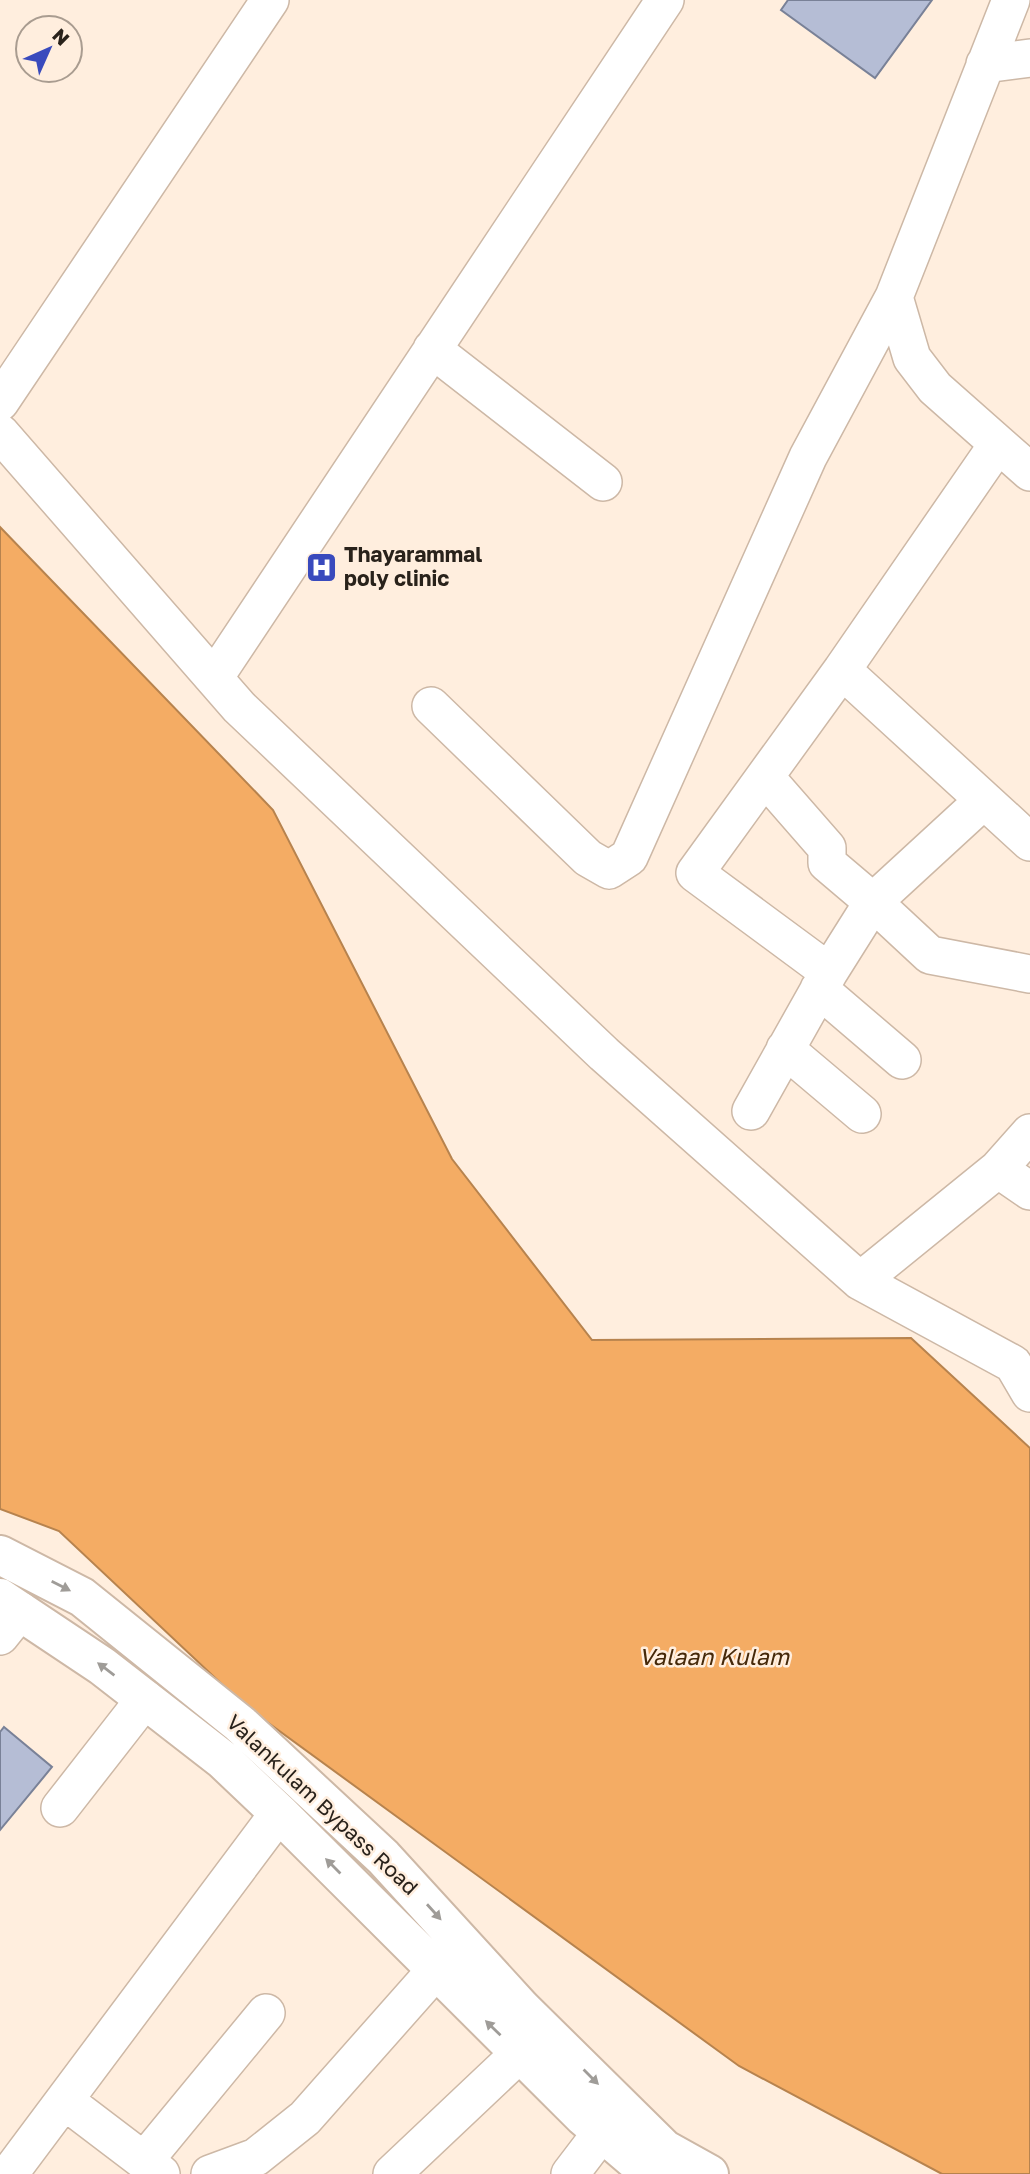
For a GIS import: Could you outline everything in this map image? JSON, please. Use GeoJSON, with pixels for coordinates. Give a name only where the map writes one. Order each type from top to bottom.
{"type":"FeatureCollection","features":[{"type":"Feature","properties":{"kind":"main road","name":"Valankulam Bypass Road"},"geometry":{"type":"LineString","coordinates":[[0,1555],[82,1597],[240,1724],[383,1857],[521,2008],[664,2149],[709,2174]]}},
{"type":"Feature","properties":{"kind":"main road","name":"Valankulam Bypass Road"},"geometry":{"type":"LineString","coordinates":[[7,1615],[102,1665],[223,1760],[519,2053],[602,2132],[651,2174]]}},
{"type":"Feature","properties":{"kind":"street"},"geometry":{"type":"LineString","coordinates":[[0,402],[270,0]]}},
{"type":"Feature","properties":{"kind":"street"},"geometry":{"type":"LineString","coordinates":[[431,706],[588,858],[609,870],[629,857],[808,457],[894,297],[1010,0]]}},
{"type":"Feature","properties":{"kind":"street"},"geometry":{"type":"LineString","coordinates":[[214,678],[659,2]]}},
{"type":"Feature","properties":{"kind":"street"},"geometry":{"type":"LineString","coordinates":[[985,64],[1030,58]]}},
{"type":"Feature","properties":{"kind":"street"},"geometry":{"type":"LineString","coordinates":[[894,297],[912,358],[935,388],[1030,472]]}},
{"type":"Feature","properties":{"kind":"street"},"geometry":{"type":"LineString","coordinates":[[432,349],[603,482]]}},
{"type":"Feature","properties":{"kind":"street"},"geometry":{"type":"LineString","coordinates":[[0,433],[239,708],[604,1054],[860,1281],[1024,1368]]}},
{"type":"Feature","properties":{"kind":"street"},"geometry":{"type":"LineString","coordinates":[[902,1060],[824,980],[695,873],[842,670],[998,444]]}},
{"type":"Feature","properties":{"kind":"street"},"geometry":{"type":"LineString","coordinates":[[842,670],[1030,842]]}},
{"type":"Feature","properties":{"kind":"street"},"geometry":{"type":"LineString","coordinates":[[765,777],[827,848],[827,863],[930,955],[1030,974]]}},
{"type":"Feature","properties":{"kind":"street"},"geometry":{"type":"LineString","coordinates":[[751,1111],[824,980],[873,902],[984,800]]}},
{"type":"Feature","properties":{"kind":"street"},"geometry":{"type":"LineString","coordinates":[[785,1049],[862,1114]]}},
{"type":"Feature","properties":{"kind":"street"},"geometry":{"type":"LineString","coordinates":[[860,1281],[998,1168],[1030,1133]]}},
{"type":"Feature","properties":{"kind":"street"},"geometry":{"type":"LineString","coordinates":[[998,1168],[1030,1191]]}},
{"type":"Feature","properties":{"kind":"street"},"geometry":{"type":"LineString","coordinates":[[60,1808],[145,1699]]}},
{"type":"Feature","properties":{"kind":"street"},"geometry":{"type":"LineString","coordinates":[[9,2174],[279,1813]]}},
{"type":"Feature","properties":{"kind":"street"},"geometry":{"type":"LineString","coordinates":[[210,2174],[256,2157],[305,2118],[436,1970]]}},
{"type":"Feature","properties":{"kind":"street"},"geometry":{"type":"LineString","coordinates":[[65,2101],[152,2168],[266,2013]]}},
{"type":"Feature","properties":{"kind":"street"},"geometry":{"type":"LineString","coordinates":[[393,2174],[519,2053]]}},
{"type":"Feature","properties":{"kind":"street"},"geometry":{"type":"LineString","coordinates":[[570,2174],[602,2132]]}},
{"type":"Feature","properties":{"kind":"water","name":"Valaan Kulam"},"geometry":{"type":"Polygon","coordinates":[[[0,527],[273,810],[452,1159],[592,1340],[911,1338],[1030,1448],[1030,2174],[942,2174],[739,2066],[245,1706],[59,1531],[0,1509],[0,527]]]}},
{"type":"Feature","properties":{"kind":"building"},"geometry":{"type":"Polygon","coordinates":[[[788,0],[932,0],[875,78],[781,10],[788,0]]]}},
{"type":"Feature","properties":{"kind":"building"},"geometry":{"type":"Polygon","coordinates":[[[4,1727],[52,1767],[0,1830],[0,1732],[4,1727]]]}},
{"type":"Feature","properties":{"kind":"place","name":"Thayarammal poly clinic"},"geometry":{"type":"Point","coordinates":[321,567]}}]}
